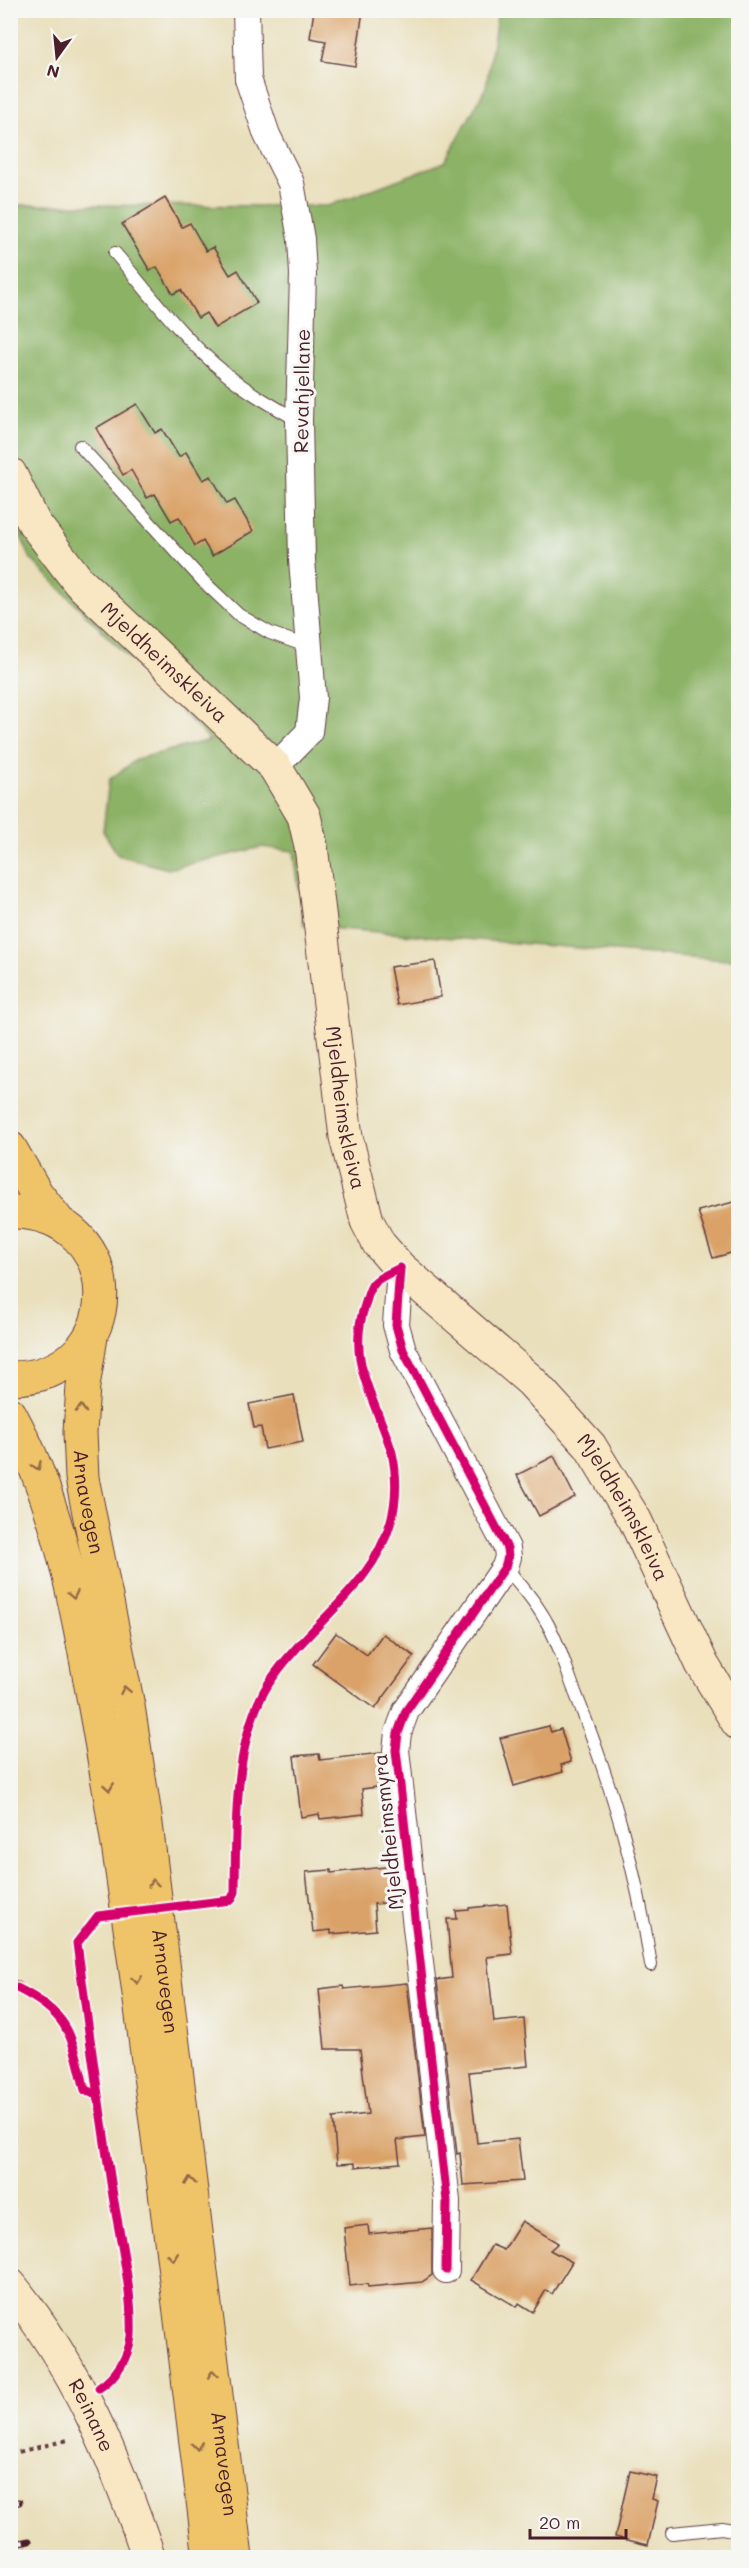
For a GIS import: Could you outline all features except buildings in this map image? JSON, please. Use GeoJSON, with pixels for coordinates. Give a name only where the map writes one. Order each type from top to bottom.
{"type":"FeatureCollection","features":[{"type":"Feature","properties":{"kind":"main road","name":"Mjeldheimskleiva"},"geometry":{"type":"LineString","coordinates":[[10,474],[34,523],[79,582],[275,767],[304,816],[311,846],[346,1137],[359,1198],[367,1221],[379,1244],[400,1268],[531,1381],[590,1446],[635,1520],[702,1664],[738,1723]]}},
{"type":"Feature","properties":{"kind":"main road"},"geometry":{"type":"LineString","coordinates":[[10,1148],[36,1193],[57,1220]]}},
{"type":"Feature","properties":{"kind":"main road"},"geometry":{"type":"LineString","coordinates":[[10,1212],[31,1211],[57,1220]]}},
{"type":"Feature","properties":{"kind":"main road","name":"Arnavegen"},"geometry":{"type":"LineString","coordinates":[[57,1220],[79,1236],[94,1258],[102,1284],[101,1311],[92,1336],[82,1386],[80,1432],[82,1478],[128,1706],[145,1816],[236,2558]]}},
{"type":"Feature","properties":{"kind":"main road"},"geometry":{"type":"LineString","coordinates":[[10,1378],[25,1378],[51,1372],[74,1357],[92,1336]]}},
{"type":"Feature","properties":{"kind":"main road","name":"Arnavegen"},"geometry":{"type":"LineString","coordinates":[[10,1414],[39,1469],[51,1505],[77,1614],[95,1706],[141,2002],[210,2558]]}},
{"type":"Feature","properties":{"kind":"main road","name":"Reinane"},"geometry":{"type":"LineString","coordinates":[[10,2285],[53,2345],[84,2396],[116,2465],[149,2558]]}},
{"type":"Feature","properties":{"kind":"street","name":"Revahjellane"},"geometry":{"type":"LineString","coordinates":[[246,10],[248,79],[267,135],[291,183],[297,208],[304,306],[299,421],[302,560],[314,698],[309,732],[275,767]]}},
{"type":"Feature","properties":{"kind":"street"},"geometry":{"type":"LineString","coordinates":[[400,1268],[396,1325],[403,1350],[507,1548],[508,1557],[505,1567]]}},
{"type":"Feature","properties":{"kind":"street","name":"Mjeldheimsmyra"},"geometry":{"type":"LineString","coordinates":[[446,2270],[447,2201],[396,1750],[398,1733],[406,1710],[505,1567]]}},
{"type":"Feature","properties":{"kind":"lane"},"geometry":{"type":"LineString","coordinates":[[115,253],[178,327],[224,372],[257,397],[299,421]]}},
{"type":"Feature","properties":{"kind":"lane"},"geometry":{"type":"LineString","coordinates":[[80,446],[204,582],[239,615],[270,633],[309,647]]}},
{"type":"Feature","properties":{"kind":"lane"},"geometry":{"type":"LineString","coordinates":[[505,1567],[548,1623],[603,1764],[629,1845],[641,1900],[651,1965]]}},
{"type":"Feature","properties":{"kind":"lane"},"geometry":{"type":"LineString","coordinates":[[672,2533],[722,2528],[738,2531]]}},
{"type":"Feature","properties":{"kind":"path"},"geometry":{"type":"LineString","coordinates":[[10,2454],[70,2439]]}},
{"type":"Feature","properties":{"kind":"green space"},"geometry":{"type":"Polygon","coordinates":[[[498,11],[738,11],[738,961],[304,926],[294,851],[262,847],[168,869],[118,855],[103,831],[109,780],[137,759],[210,740],[31,559],[11,514],[10,205],[328,206],[445,162],[486,87],[498,11]]]}},
{"type":"Feature","properties":{"kind":"railway"},"geometry":{"type":"LineString","coordinates":[[10,2504],[19,2502]]}},
{"type":"Feature","properties":{"kind":"railway"},"geometry":{"type":"LineString","coordinates":[[10,2545],[29,2541]]}},
{"type":"Feature","properties":{"kind":"cycle path"},"geometry":{"type":"LineString","coordinates":[[400,1268],[396,1325],[403,1350],[507,1548],[508,1557],[505,1567],[406,1711],[398,1733],[396,1750],[447,2201],[446,2270]]}},
{"type":"Feature","properties":{"kind":"cycle path"},"geometry":{"type":"LineString","coordinates":[[99,2388],[116,2372],[128,2351],[131,2319],[128,2284],[108,2164],[77,1943],[98,1916],[231,1900],[235,1892],[239,1784],[249,1730],[257,1705],[269,1683],[284,1663],[354,1587],[369,1567],[382,1545],[391,1521],[395,1496],[394,1461],[365,1381],[359,1345],[360,1326],[372,1286],[378,1279],[400,1268]]}},
{"type":"Feature","properties":{"kind":"cycle path"},"geometry":{"type":"LineString","coordinates":[[17,1988],[35,1998],[59,2017],[72,2040],[85,2090],[97,2095]]}}]}
